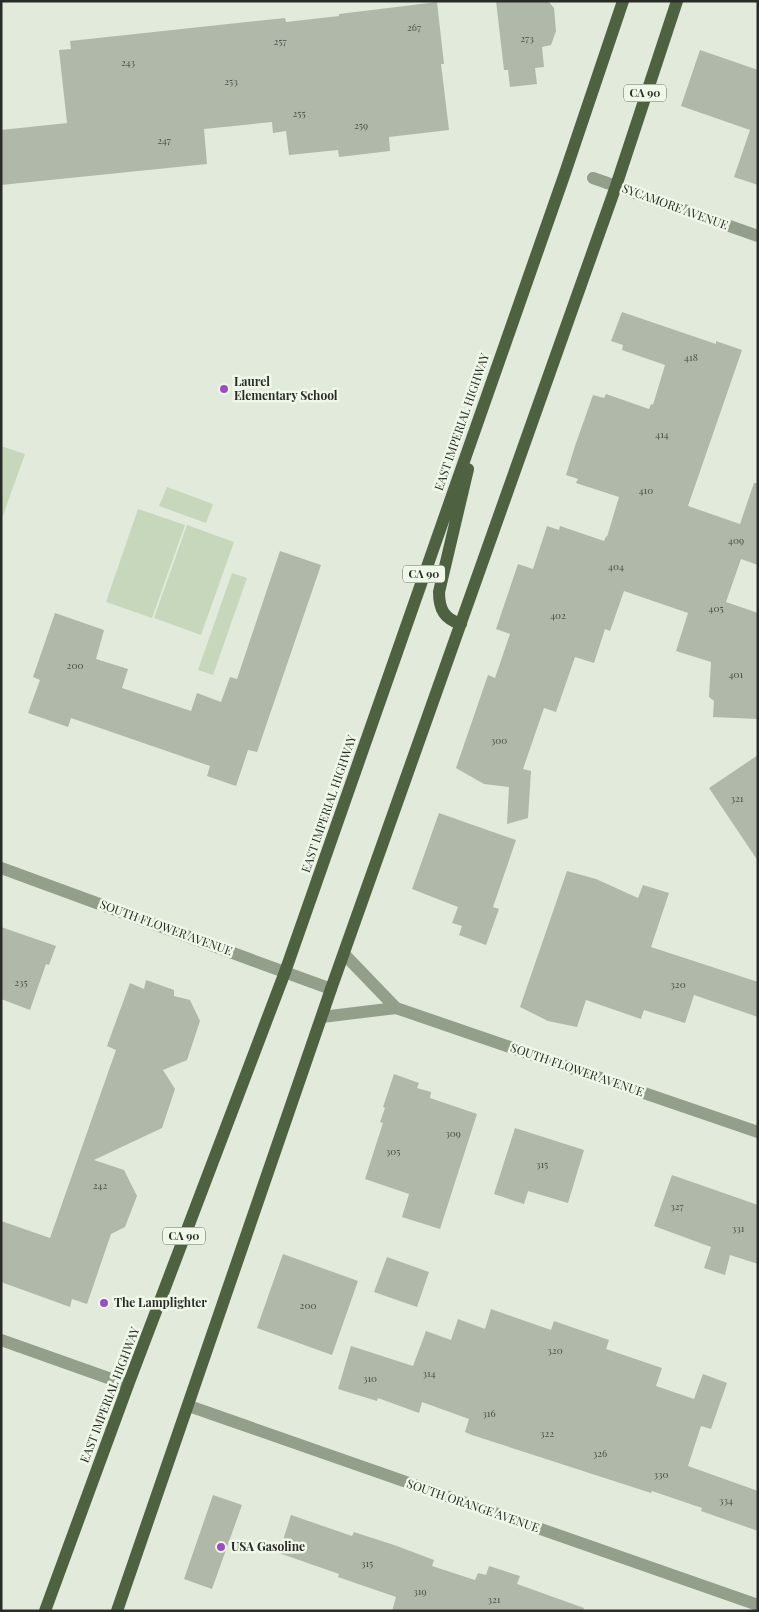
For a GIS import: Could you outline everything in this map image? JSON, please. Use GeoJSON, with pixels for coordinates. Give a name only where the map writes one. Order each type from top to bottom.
{"type":"FeatureCollection","features":[{"type":"Feature","properties":{"kind":"main road","name":"EAST IMPERIAL HIGHWAY"},"geometry":{"type":"LineString","coordinates":[[45,1611],[128,1385],[285,972],[623,1]]}},
{"type":"Feature","properties":{"kind":"main road","name":"CA 90"},"geometry":{"type":"LineString","coordinates":[[117,1611],[331,989],[616,186],[677,1]]}},
{"type":"Feature","properties":{"kind":"main road"},"geometry":{"type":"LineString","coordinates":[[461,624],[451,621],[444,615],[439,605],[439,592],[484,403]]}},
{"type":"Feature","properties":{"kind":"street","name":"SYCAMORE AVENUE"},"geometry":{"type":"LineString","coordinates":[[593,178],[758,236]]}},
{"type":"Feature","properties":{"kind":"street","name":"SOUTH FLOWER AVENUE"},"geometry":{"type":"LineString","coordinates":[[1,868],[331,989]]}},
{"type":"Feature","properties":{"kind":"street","name":"SOUTH FLOWER AVENUE"},"geometry":{"type":"LineString","coordinates":[[344,954],[396,1008]]}},
{"type":"Feature","properties":{"kind":"street","name":"SOUTH FLOWER AVENUE"},"geometry":{"type":"LineString","coordinates":[[322,1017],[396,1008],[758,1132]]}},
{"type":"Feature","properties":{"kind":"street"},"geometry":{"type":"LineString","coordinates":[[1,1340],[128,1385]]}},
{"type":"Feature","properties":{"kind":"street","name":"SOUTH ORANGE AVENUE"},"geometry":{"type":"LineString","coordinates":[[188,1406],[758,1605]]}},
{"type":"Feature","properties":{"kind":"green space"},"geometry":{"type":"Polygon","coordinates":[[[1,446],[25,454],[1,521],[1,446]]]}},
{"type":"Feature","properties":{"kind":"green space"},"geometry":{"type":"Polygon","coordinates":[[[167,487],[213,504],[206,523],[159,506],[167,487]]]}},
{"type":"Feature","properties":{"kind":"green space"},"geometry":{"type":"Polygon","coordinates":[[[138,509],[185,525],[152,618],[106,602],[138,509]]]}},
{"type":"Feature","properties":{"kind":"green space"},"geometry":{"type":"Polygon","coordinates":[[[187,525],[234,542],[201,635],[154,618],[187,525]]]}},
{"type":"Feature","properties":{"kind":"green space"},"geometry":{"type":"Polygon","coordinates":[[[232,573],[247,578],[213,675],[198,670],[232,573]]]}},
{"type":"Feature","properties":{"kind":"building"},"geometry":{"type":"Polygon","coordinates":[[[496,1],[548,1],[554,8],[556,31],[551,45],[542,47],[544,67],[535,68],[537,84],[510,87],[508,70],[504,70],[496,1]]]}},
{"type":"Feature","properties":{"kind":"building"},"geometry":{"type":"Polygon","coordinates":[[[437,2],[444,64],[441,64],[449,130],[389,137],[390,151],[339,157],[338,150],[289,155],[286,131],[273,133],[272,122],[204,129],[207,164],[1,185],[1,130],[67,123],[59,50],[71,49],[70,41],[285,18],[286,22],[437,2]]]}},
{"type":"Feature","properties":{"kind":"building"},"geometry":{"type":"Polygon","coordinates":[[[700,50],[758,70],[758,185],[734,177],[750,130],[681,106],[700,50]]]}},
{"type":"Feature","properties":{"kind":"building"},"geometry":{"type":"Polygon","coordinates":[[[622,312],[716,344],[716,341],[742,350],[688,506],[740,524],[754,483],[758,483],[758,565],[741,559],[726,602],[758,613],[758,719],[713,717],[714,701],[709,697],[711,662],[676,651],[688,613],[624,591],[610,631],[605,629],[594,663],[575,657],[556,712],[544,708],[523,769],[531,771],[528,818],[507,824],[509,787],[484,784],[456,768],[488,675],[495,678],[510,634],[496,629],[518,564],[533,569],[547,526],[559,530],[560,526],[604,541],[607,537],[619,497],[576,483],[578,479],[566,475],[575,446],[593,395],[604,398],[606,394],[649,409],[651,404],[653,405],[665,365],[622,350],[623,345],[611,341],[622,312]]]}},
{"type":"Feature","properties":{"kind":"building"},"geometry":{"type":"Polygon","coordinates":[[[280,551],[321,565],[257,752],[248,750],[236,786],[207,776],[210,766],[71,718],[68,727],[28,713],[40,680],[33,677],[55,613],[104,630],[96,659],[128,669],[122,688],[191,711],[197,693],[221,702],[230,677],[237,679],[280,551]]]}},
{"type":"Feature","properties":{"kind":"building"},"geometry":{"type":"Polygon","coordinates":[[[758,755],[758,861],[709,788],[758,755]]]}},
{"type":"Feature","properties":{"kind":"building"},"geometry":{"type":"Polygon","coordinates":[[[439,813],[516,840],[493,907],[499,909],[486,945],[459,935],[462,926],[452,923],[458,907],[412,889],[439,813]]]}},
{"type":"Feature","properties":{"kind":"building"},"geometry":{"type":"Polygon","coordinates":[[[567,871],[596,879],[638,898],[643,885],[669,893],[651,947],[758,982],[758,1017],[694,995],[685,1023],[644,1010],[641,1019],[586,1000],[577,1027],[548,1021],[520,1007],[567,871]]]}},
{"type":"Feature","properties":{"kind":"building"},"geometry":{"type":"Polygon","coordinates":[[[1,927],[56,946],[49,965],[46,964],[30,1010],[1,999],[1,927]]]}},
{"type":"Feature","properties":{"kind":"building"},"geometry":{"type":"Polygon","coordinates":[[[146,980],[174,990],[174,996],[190,1000],[200,1021],[187,1060],[163,1070],[175,1089],[162,1128],[94,1160],[124,1170],[137,1196],[125,1227],[111,1234],[87,1304],[72,1299],[70,1307],[1,1282],[1,1221],[50,1238],[116,1050],[107,1046],[130,983],[144,989],[146,980]]]}},
{"type":"Feature","properties":{"kind":"building"},"geometry":{"type":"Polygon","coordinates":[[[394,1074],[419,1083],[417,1088],[431,1092],[430,1098],[477,1114],[440,1229],[402,1217],[409,1194],[365,1179],[383,1123],[380,1122],[385,1108],[383,1107],[394,1074]]]}},
{"type":"Feature","properties":{"kind":"building"},"geometry":{"type":"Polygon","coordinates":[[[515,1128],[584,1150],[568,1203],[528,1191],[524,1204],[494,1194],[515,1128]]]}},
{"type":"Feature","properties":{"kind":"building"},"geometry":{"type":"Polygon","coordinates":[[[672,1175],[758,1205],[758,1264],[730,1255],[725,1275],[704,1268],[711,1247],[654,1226],[672,1175]]]}},
{"type":"Feature","properties":{"kind":"building"},"geometry":{"type":"Polygon","coordinates":[[[283,1254],[358,1281],[332,1355],[257,1328],[283,1254]]]}},
{"type":"Feature","properties":{"kind":"building"},"geometry":{"type":"Polygon","coordinates":[[[387,1257],[429,1272],[417,1307],[374,1292],[387,1257]]]}},
{"type":"Feature","properties":{"kind":"building"},"geometry":{"type":"Polygon","coordinates":[[[491,1309],[551,1330],[554,1321],[609,1340],[606,1349],[662,1368],[656,1386],[694,1399],[703,1374],[727,1383],[711,1429],[701,1426],[688,1466],[758,1491],[758,1531],[701,1511],[702,1508],[652,1491],[651,1493],[472,1435],[465,1432],[469,1419],[422,1402],[419,1413],[378,1398],[377,1401],[338,1389],[351,1346],[413,1366],[426,1331],[451,1340],[458,1319],[485,1329],[491,1309]]]}},
{"type":"Feature","properties":{"kind":"building"},"geometry":{"type":"Polygon","coordinates":[[[213,1495],[242,1505],[212,1589],[184,1579],[213,1495]]]}},
{"type":"Feature","properties":{"kind":"building"},"geometry":{"type":"Polygon","coordinates":[[[291,1515],[352,1536],[354,1532],[397,1546],[434,1560],[432,1566],[475,1580],[478,1573],[486,1575],[489,1566],[520,1576],[517,1584],[584,1608],[583,1611],[392,1611],[396,1597],[338,1577],[339,1574],[279,1553],[291,1515]]]}},
{"type":"Feature","properties":{"kind":"place","name":"Laurel Elementary School"},"geometry":{"type":"Point","coordinates":[224,389]}},
{"type":"Feature","properties":{"kind":"place","name":"The Lamplighter"},"geometry":{"type":"Point","coordinates":[104,1303]}},
{"type":"Feature","properties":{"kind":"place","name":"USA Gasoline"},"geometry":{"type":"Point","coordinates":[221,1547]}}]}
